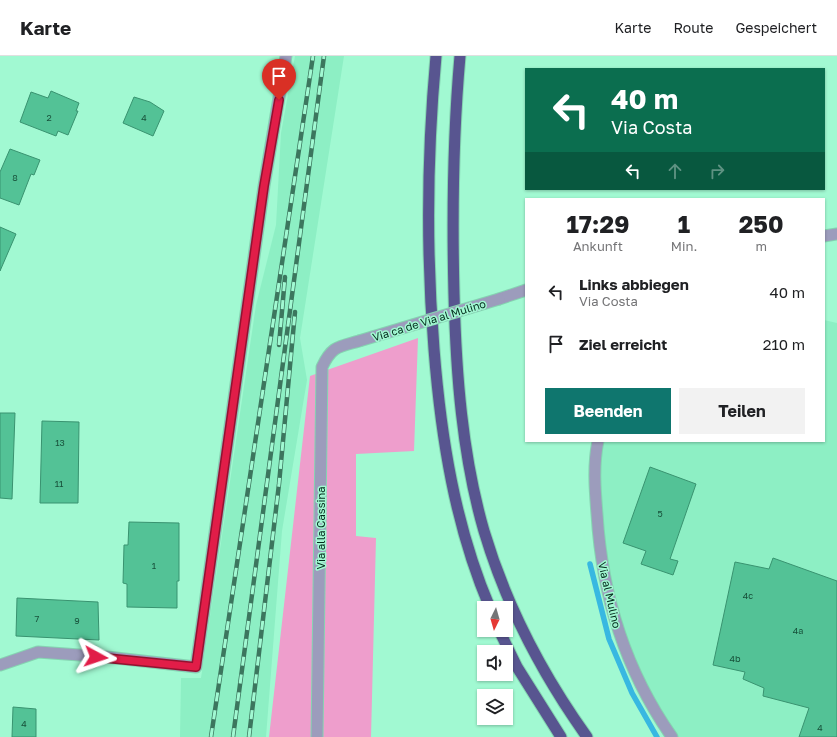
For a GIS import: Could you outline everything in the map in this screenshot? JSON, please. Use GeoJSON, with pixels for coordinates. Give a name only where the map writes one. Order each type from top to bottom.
{"type":"FeatureCollection","features":[{"type":"Feature","properties":{"kind":"highway"},"geometry":{"type":"LineString","coordinates":[[436,56],[432,101],[428,200],[430,304],[436,374],[444,442],[462,529],[487,601]]}},
{"type":"Feature","properties":{"kind":"highway"},"geometry":{"type":"LineString","coordinates":[[460,56],[456,102],[453,184],[453,265],[455,336],[468,457],[484,530],[514,611],[531,648],[552,684],[587,737]]}},
{"type":"Feature","properties":{"kind":"highway"},"geometry":{"type":"LineString","coordinates":[[502,637],[517,667],[561,737]]}},
{"type":"Feature","properties":{"kind":"street"},"geometry":{"type":"LineString","coordinates":[[0,665],[38,652],[107,657],[196,667],[264,186],[286,56]]}},
{"type":"Feature","properties":{"kind":"street"},"geometry":{"type":"LineString","coordinates":[[825,236],[837,234]]}},
{"type":"Feature","properties":{"kind":"street","name":"Via ca de Via al Mulino"},"geometry":{"type":"LineString","coordinates":[[359,341],[525,290]]}},
{"type":"Feature","properties":{"kind":"street","name":"Via alla Cassina"},"geometry":{"type":"LineString","coordinates":[[317,737],[322,367],[329,354],[339,346],[359,341]]}},
{"type":"Feature","properties":{"kind":"street","name":"Via al Mulino"},"geometry":{"type":"LineString","coordinates":[[598,442],[595,486],[602,569],[617,629],[633,668],[656,714],[672,737]]}},
{"type":"Feature","properties":{"kind":"shaded area"},"geometry":{"type":"Polygon","coordinates":[[[295,56],[344,56],[300,338],[307,380],[282,531],[266,737],[180,737],[181,678],[201,678],[256,305],[276,225],[281,133],[295,56]]]}},
{"type":"Feature","properties":{"kind":"shaded area"},"geometry":{"type":"Polygon","coordinates":[[[825,320],[837,323],[837,737],[672,737],[633,668],[602,569],[598,442],[825,442],[825,320]]]}},
{"type":"Feature","properties":{"kind":"shaded area"},"geometry":{"type":"Polygon","coordinates":[[[418,338],[414,451],[356,454],[356,536],[376,538],[371,737],[269,737],[310,376],[418,338]]]}},
{"type":"Feature","properties":{"kind":"building"},"geometry":{"type":"Polygon","coordinates":[[[51,91],[79,103],[76,111],[78,111],[68,135],[58,131],[56,136],[20,122],[31,92],[48,98],[51,91]]]}},
{"type":"Feature","properties":{"kind":"building"},"geometry":{"type":"Polygon","coordinates":[[[134,97],[150,102],[164,111],[153,136],[123,123],[134,97]]]}},
{"type":"Feature","properties":{"kind":"building"},"geometry":{"type":"Polygon","coordinates":[[[10,149],[40,160],[34,175],[31,174],[19,205],[0,198],[0,172],[10,149]]]}},
{"type":"Feature","properties":{"kind":"building"},"geometry":{"type":"Polygon","coordinates":[[[0,227],[16,234],[0,271],[0,227]]]}},
{"type":"Feature","properties":{"kind":"building"},"geometry":{"type":"Polygon","coordinates":[[[0,413],[15,413],[12,499],[0,498],[0,413]]]}},
{"type":"Feature","properties":{"kind":"building"},"geometry":{"type":"Polygon","coordinates":[[[42,421],[79,422],[78,503],[40,503],[42,421]]]}},
{"type":"Feature","properties":{"kind":"building"},"geometry":{"type":"Polygon","coordinates":[[[650,467],[696,484],[670,559],[678,561],[673,575],[641,564],[646,551],[623,543],[650,467]]]}},
{"type":"Feature","properties":{"kind":"building"},"geometry":{"type":"Polygon","coordinates":[[[129,522],[179,523],[179,581],[177,581],[177,608],[127,607],[127,584],[123,583],[124,545],[128,545],[129,522]]]}},
{"type":"Feature","properties":{"kind":"building"},"geometry":{"type":"Polygon","coordinates":[[[773,558],[837,581],[837,737],[799,737],[809,708],[763,696],[764,688],[743,679],[745,672],[713,665],[735,562],[769,569],[773,558]]]}},
{"type":"Feature","properties":{"kind":"building"},"geometry":{"type":"Polygon","coordinates":[[[17,598],[98,602],[99,640],[16,636],[17,598]]]}},
{"type":"Feature","properties":{"kind":"building"},"geometry":{"type":"Polygon","coordinates":[[[13,707],[36,709],[36,737],[12,737],[13,707]]]}},
{"type":"Feature","properties":{"kind":"waterway"},"geometry":{"type":"LineString","coordinates":[[590,564],[609,639],[632,693],[657,737]]}},
{"type":"Feature","properties":{"kind":"railway"},"geometry":{"type":"LineString","coordinates":[[211,737],[313,56]]}},
{"type":"Feature","properties":{"kind":"railway"},"geometry":{"type":"LineString","coordinates":[[233,737],[324,56]]}},
{"type":"Feature","properties":{"kind":"railway"},"geometry":{"type":"LineString","coordinates":[[279,345],[285,277]]}},
{"type":"Feature","properties":{"kind":"railway"},"geometry":{"type":"LineString","coordinates":[[249,737],[279,484],[295,312]]}},
{"type":"Feature","properties":{"kind":"route"},"geometry":{"type":"LineString","coordinates":[[96,657],[196,667],[264,186],[279,100]]}}]}
